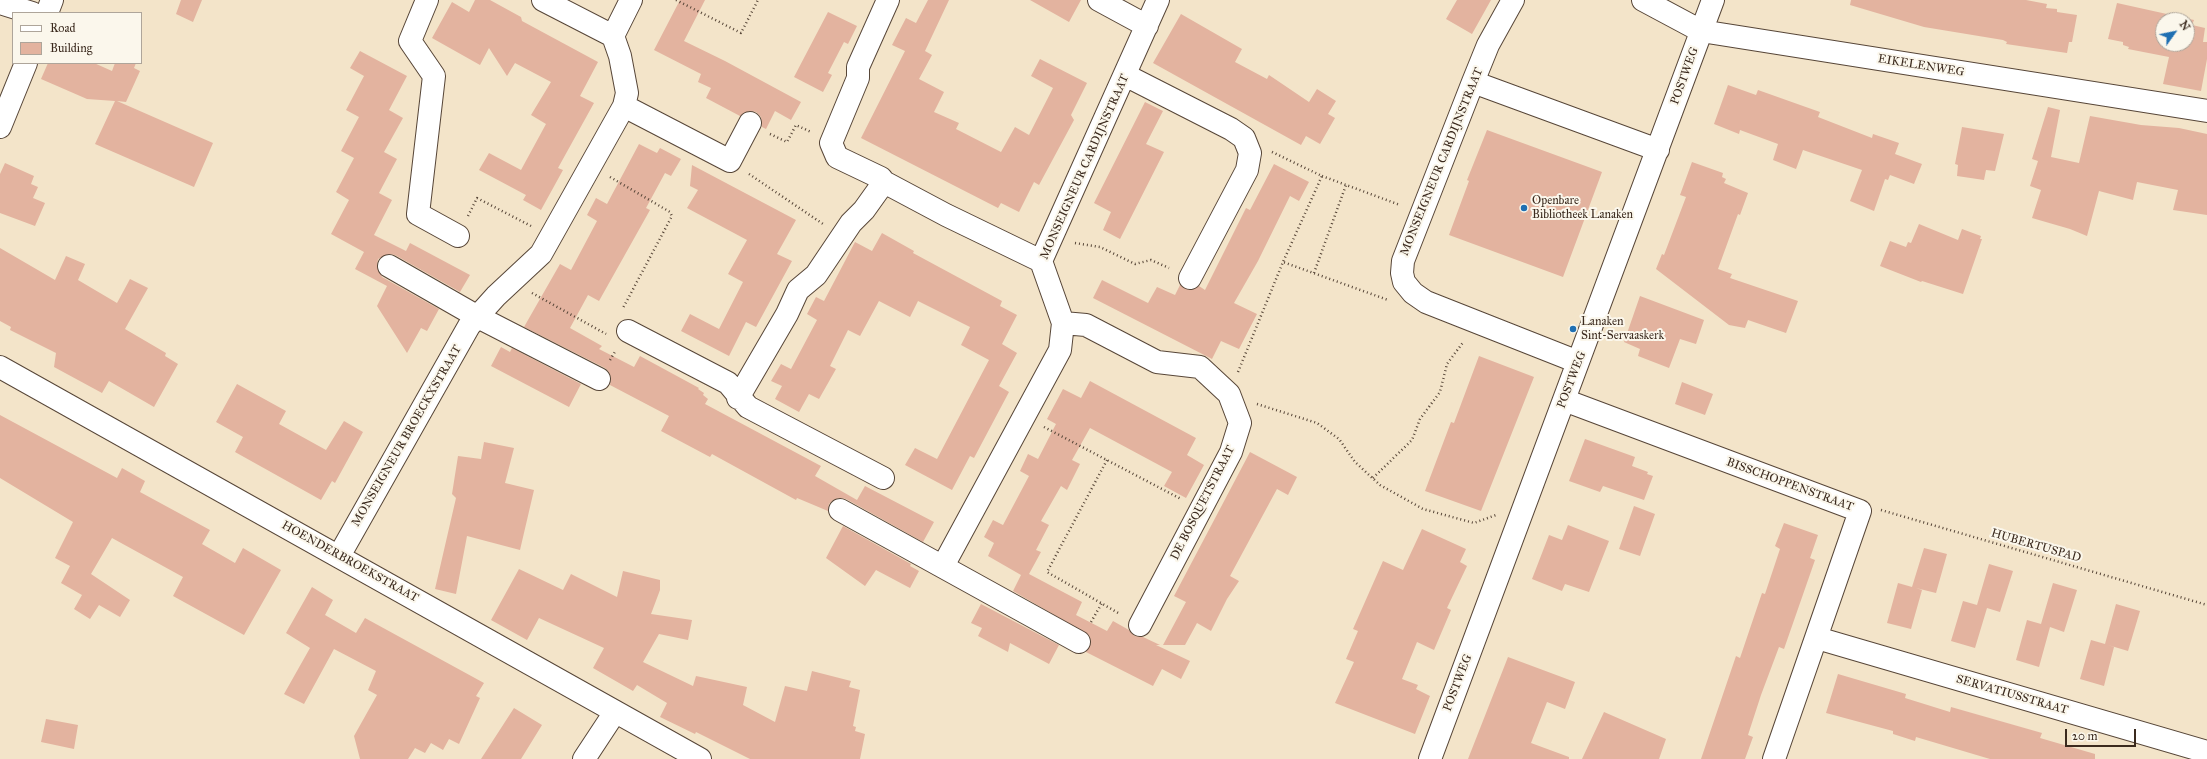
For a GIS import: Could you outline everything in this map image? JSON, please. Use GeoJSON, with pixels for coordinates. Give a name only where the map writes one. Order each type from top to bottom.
{"type":"FeatureCollection","features":[{"type":"Feature","properties":{"kind":"street"},"geometry":{"type":"LineString","coordinates":[[47,12],[52,0]]}},
{"type":"Feature","properties":{"kind":"street"},"geometry":{"type":"LineString","coordinates":[[427,0],[410,41],[434,76],[418,214],[458,236]]}},
{"type":"Feature","properties":{"kind":"street"},"geometry":{"type":"LineString","coordinates":[[544,0],[613,36],[631,0]]}},
{"type":"Feature","properties":{"kind":"street"},"geometry":{"type":"LineString","coordinates":[[888,0],[858,67],[858,78],[831,143],[837,157],[881,178],[884,182],[946,216],[1041,261]]}},
{"type":"Feature","properties":{"kind":"street"},"geometry":{"type":"LineString","coordinates":[[1099,0],[1147,26]]}},
{"type":"Feature","properties":{"kind":"street","name":"MONSEIGNEUR CARDIJNSTRAAT"},"geometry":{"type":"LineString","coordinates":[[943,566],[1060,350],[1064,322],[1041,261],[1158,0]]}},
{"type":"Feature","properties":{"kind":"street","name":"MONSEIGNEUR CARDIJNSTRAAT"},"geometry":{"type":"LineString","coordinates":[[1514,0],[1488,45],[1423,213],[1402,261],[1402,273],[1404,282],[1412,293],[1426,302],[1578,362]]}},
{"type":"Feature","properties":{"kind":"street","name":"EIKELENWEG"},"geometry":{"type":"LineString","coordinates":[[1643,0],[1701,31],[2207,111]]}},
{"type":"Feature","properties":{"kind":"street","name":"POSTWEG"},"geometry":{"type":"LineString","coordinates":[[1430,759],[1713,0]]}},
{"type":"Feature","properties":{"kind":"street"},"geometry":{"type":"LineString","coordinates":[[0,3],[29,12]]}},
{"type":"Feature","properties":{"kind":"street","name":"MONSEIGNEUR BROECKXSTRAAT"},"geometry":{"type":"LineString","coordinates":[[339,556],[469,326],[511,282],[541,254],[624,106],[627,93],[620,56],[613,36]]}},
{"type":"Feature","properties":{"kind":"street"},"geometry":{"type":"LineString","coordinates":[[0,127],[26,64]]}},
{"type":"Feature","properties":{"kind":"street"},"geometry":{"type":"LineString","coordinates":[[1125,75],[1231,129],[1244,138],[1250,153],[1247,170],[1190,278]]}},
{"type":"Feature","properties":{"kind":"street"},"geometry":{"type":"LineString","coordinates":[[1473,82],[1658,150]]}},
{"type":"Feature","properties":{"kind":"street"},"geometry":{"type":"LineString","coordinates":[[624,106],[730,161],[750,123]]}},
{"type":"Feature","properties":{"kind":"street"},"geometry":{"type":"LineString","coordinates":[[738,398],[787,314],[798,290],[816,275],[842,237],[884,182]]}},
{"type":"Feature","properties":{"kind":"street"},"geometry":{"type":"LineString","coordinates":[[389,266],[478,317],[600,379]]}},
{"type":"Feature","properties":{"kind":"street","name":"DE BOSQUETSTRAAT"},"geometry":{"type":"LineString","coordinates":[[1064,322],[1086,325],[1158,362],[1200,367],[1230,398],[1240,423],[1231,452],[1140,625]]}},
{"type":"Feature","properties":{"kind":"street"},"geometry":{"type":"LineString","coordinates":[[624,337],[728,383],[738,398],[748,407],[883,478]]}},
{"type":"Feature","properties":{"kind":"street","name":"HOENDERBROEKSTRAAT"},"geometry":{"type":"LineString","coordinates":[[0,367],[700,759]]}},
{"type":"Feature","properties":{"kind":"street","name":"BISSCHOPPENSTRAAT"},"geometry":{"type":"LineString","coordinates":[[1564,400],[1860,511],[1774,759]]}},
{"type":"Feature","properties":{"kind":"street"},"geometry":{"type":"LineString","coordinates":[[840,510],[1079,642]]}},
{"type":"Feature","properties":{"kind":"street","name":"SERVATIUSSTRAAT"},"geometry":{"type":"LineString","coordinates":[[1817,638],[2207,752]]}},
{"type":"Feature","properties":{"kind":"street"},"geometry":{"type":"LineString","coordinates":[[584,759],[615,712]]}},
{"type":"Feature","properties":{"kind":"street"},"geometry":{"type":"LineString","coordinates":[[2205,759],[2207,752]]}},
{"type":"Feature","properties":{"kind":"path"},"geometry":{"type":"LineString","coordinates":[[676,0],[741,33],[758,0]]}},
{"type":"Feature","properties":{"kind":"path"},"geometry":{"type":"LineString","coordinates":[[750,123],[787,142],[796,125],[831,143]]}},
{"type":"Feature","properties":{"kind":"path"},"geometry":{"type":"LineString","coordinates":[[1244,138],[1322,176],[1423,213]]}},
{"type":"Feature","properties":{"kind":"path"},"geometry":{"type":"LineString","coordinates":[[730,161],[842,237]]}},
{"type":"Feature","properties":{"kind":"path"},"geometry":{"type":"LineString","coordinates":[[590,166],[670,212],[672,216],[614,324],[624,337]]}},
{"type":"Feature","properties":{"kind":"path"},"geometry":{"type":"LineString","coordinates":[[1322,176],[1283,262],[1230,398],[1264,404],[1317,423],[1339,439],[1355,462],[1380,485],[1423,509],[1474,523],[1524,506]]}},
{"type":"Feature","properties":{"kind":"path"},"geometry":{"type":"LineString","coordinates":[[1314,273],[1346,185]]}},
{"type":"Feature","properties":{"kind":"path"},"geometry":{"type":"LineString","coordinates":[[458,236],[477,198],[550,237]]}},
{"type":"Feature","properties":{"kind":"path"},"geometry":{"type":"LineString","coordinates":[[1051,239],[1100,247],[1135,264],[1151,260],[1190,278]]}},
{"type":"Feature","properties":{"kind":"path"},"geometry":{"type":"LineString","coordinates":[[1283,262],[1390,301]]}},
{"type":"Feature","properties":{"kind":"path"},"geometry":{"type":"LineString","coordinates":[[511,282],[624,337]]}},
{"type":"Feature","properties":{"kind":"path"},"geometry":{"type":"LineString","coordinates":[[1373,478],[1412,440],[1420,419],[1440,392],[1447,364],[1462,342],[1489,326]]}},
{"type":"Feature","properties":{"kind":"path"},"geometry":{"type":"LineString","coordinates":[[600,379],[624,337]]}},
{"type":"Feature","properties":{"kind":"path"},"geometry":{"type":"LineString","coordinates":[[1024,416],[1201,510]]}},
{"type":"Feature","properties":{"kind":"path"},"geometry":{"type":"LineString","coordinates":[[1107,460],[1047,572],[1140,625]]}},
{"type":"Feature","properties":{"kind":"path","name":"HUBERTUSPAD"},"geometry":{"type":"LineString","coordinates":[[1860,511],[1871,507],[2207,605]]}},
{"type":"Feature","properties":{"kind":"building"},"geometry":{"type":"Polygon","coordinates":[[[181,0],[202,0],[193,22],[176,14],[181,0]]]}},
{"type":"Feature","properties":{"kind":"building"},"geometry":{"type":"Polygon","coordinates":[[[475,0],[490,0],[521,17],[522,21],[598,62],[580,96],[594,103],[558,168],[563,170],[541,210],[523,200],[526,195],[479,170],[489,153],[521,170],[546,124],[531,115],[551,82],[515,63],[507,76],[489,48],[480,65],[432,38],[452,2],[469,12],[475,0]]]}},
{"type":"Feature","properties":{"kind":"building"},"geometry":{"type":"Polygon","coordinates":[[[680,0],[705,0],[684,41],[725,61],[801,102],[791,120],[775,111],[766,129],[762,127],[761,117],[756,112],[749,111],[740,116],[706,98],[711,88],[698,82],[701,74],[654,50],[680,0]]]}},
{"type":"Feature","properties":{"kind":"building"},"geometry":{"type":"Polygon","coordinates":[[[928,0],[949,0],[925,51],[932,55],[919,79],[944,92],[934,112],[959,123],[956,129],[1001,152],[1015,127],[1029,135],[1053,88],[1031,76],[1040,59],[1087,83],[1071,115],[1074,120],[1039,185],[1034,182],[1019,212],[1001,203],[998,208],[861,138],[905,51],[892,45],[906,18],[916,23],[928,0]]]}},
{"type":"Feature","properties":{"kind":"building"},"geometry":{"type":"Polygon","coordinates":[[[1030,0],[1081,0],[1069,22],[1030,0]]]}},
{"type":"Feature","properties":{"kind":"building"},"geometry":{"type":"Polygon","coordinates":[[[1457,0],[1491,0],[1472,34],[1446,19],[1457,0]]]}},
{"type":"Feature","properties":{"kind":"building"},"geometry":{"type":"Polygon","coordinates":[[[1851,0],[2026,0],[2047,4],[2046,8],[2057,9],[2057,12],[2077,15],[2072,42],[2069,42],[2067,53],[2006,44],[2007,42],[2003,40],[1924,27],[1850,5],[1851,0]]]}},
{"type":"Feature","properties":{"kind":"building"},"geometry":{"type":"Polygon","coordinates":[[[2117,3],[2158,12],[2155,12],[2155,52],[2195,52],[2195,26],[2205,28],[2203,42],[2207,42],[2207,59],[2201,91],[2163,84],[2169,57],[2128,49],[2129,47],[2123,45],[2123,42],[2108,39],[2117,3]]]}},
{"type":"Feature","properties":{"kind":"building"},"geometry":{"type":"Polygon","coordinates":[[[828,12],[857,26],[848,44],[844,42],[828,73],[832,75],[823,92],[794,77],[828,12]]]}},
{"type":"Feature","properties":{"kind":"building"},"geometry":{"type":"Polygon","coordinates":[[[1181,14],[1242,49],[1235,62],[1267,79],[1269,75],[1309,102],[1317,89],[1336,101],[1328,114],[1335,118],[1320,144],[1306,136],[1301,145],[1153,63],[1181,14]]]}},
{"type":"Feature","properties":{"kind":"building"},"geometry":{"type":"Polygon","coordinates":[[[360,51],[407,76],[389,110],[403,118],[384,152],[397,159],[379,193],[392,200],[374,235],[406,251],[410,243],[470,275],[460,292],[395,255],[389,254],[378,259],[377,266],[382,277],[439,309],[427,331],[421,328],[407,353],[377,306],[387,286],[355,269],[364,252],[331,234],[349,200],[336,192],[354,158],[341,151],[359,117],[346,110],[364,76],[350,68],[360,51]]]}},
{"type":"Feature","properties":{"kind":"building"},"geometry":{"type":"Polygon","coordinates":[[[48,64],[96,64],[112,71],[115,64],[136,64],[134,68],[140,71],[126,102],[117,101],[213,143],[194,187],[95,144],[115,101],[87,99],[41,79],[48,64]]]}},
{"type":"Feature","properties":{"kind":"building"},"geometry":{"type":"Polygon","coordinates":[[[1728,85],[1756,95],[1758,90],[1820,112],[1818,117],[1872,138],[1873,134],[1899,143],[1895,154],[1922,164],[1914,184],[1890,175],[1888,180],[1885,179],[1874,211],[1850,201],[1862,170],[1803,150],[1796,169],[1773,160],[1778,144],[1740,130],[1739,134],[1714,124],[1728,85]]]}},
{"type":"Feature","properties":{"kind":"building"},"geometry":{"type":"Polygon","coordinates":[[[1145,102],[1163,111],[1146,144],[1164,152],[1120,239],[1103,230],[1111,212],[1094,203],[1145,102]]]}},
{"type":"Feature","properties":{"kind":"building"},"geometry":{"type":"Polygon","coordinates":[[[2048,107],[2060,110],[2051,157],[2079,163],[2090,116],[2141,125],[2179,128],[2207,134],[2207,215],[2173,210],[2178,190],[2137,182],[2133,200],[2099,191],[2087,236],[2070,229],[2032,218],[2041,190],[2030,186],[2038,161],[2032,159],[2048,107]]]}},
{"type":"Feature","properties":{"kind":"building"},"geometry":{"type":"Polygon","coordinates":[[[1962,127],[2004,134],[1995,171],[1986,170],[1984,180],[1957,176],[1958,165],[1955,164],[1962,127]]]}},
{"type":"Feature","properties":{"kind":"building","name":"Openbare Bibliotheek Lanaken"},"geometry":{"type":"Polygon","coordinates":[[[1487,130],[1602,172],[1563,277],[1449,235],[1469,181],[1467,180],[1487,130]]]}},
{"type":"Feature","properties":{"kind":"building"},"geometry":{"type":"Polygon","coordinates":[[[639,144],[657,153],[660,148],[681,159],[671,176],[665,173],[646,208],[650,210],[599,301],[588,295],[570,328],[602,346],[599,349],[634,367],[640,356],[699,388],[698,389],[704,393],[703,395],[708,399],[705,404],[821,466],[815,476],[857,500],[865,486],[934,522],[923,542],[846,499],[839,498],[833,500],[829,504],[828,511],[797,498],[796,500],[712,454],[710,457],[661,431],[669,416],[610,385],[611,378],[609,372],[605,368],[524,327],[560,264],[571,270],[597,221],[587,215],[596,198],[607,204],[639,144]]]}},
{"type":"Feature","properties":{"kind":"building"},"geometry":{"type":"Polygon","coordinates":[[[1692,162],[1723,173],[1722,177],[1726,179],[1724,183],[1748,193],[1740,215],[1738,214],[1718,269],[1732,274],[1730,278],[1798,301],[1786,333],[1748,320],[1745,328],[1729,325],[1656,269],[1662,254],[1664,255],[1686,197],[1680,195],[1692,162]]]}},
{"type":"Feature","properties":{"kind":"building"},"geometry":{"type":"Polygon","coordinates":[[[5,163],[34,176],[31,184],[38,187],[33,198],[45,203],[35,226],[0,213],[0,174],[5,163]]]}},
{"type":"Feature","properties":{"kind":"building"},"geometry":{"type":"Polygon","coordinates":[[[1274,164],[1309,182],[1299,201],[1290,196],[1258,261],[1234,303],[1257,314],[1239,349],[1221,341],[1212,359],[1093,298],[1102,280],[1148,303],[1157,287],[1175,295],[1180,285],[1190,290],[1199,286],[1205,290],[1246,208],[1250,210],[1274,164]]]}},
{"type":"Feature","properties":{"kind":"building"},"geometry":{"type":"Polygon","coordinates":[[[692,165],[796,220],[777,254],[792,261],[756,327],[746,322],[729,356],[681,331],[690,314],[719,329],[743,282],[728,274],[747,240],[687,208],[698,190],[690,186],[692,165]]]}},
{"type":"Feature","properties":{"kind":"building"},"geometry":{"type":"Polygon","coordinates":[[[1919,224],[1958,240],[1962,229],[1981,236],[1980,239],[1982,239],[1963,294],[1922,281],[1921,282],[1880,266],[1890,241],[1906,247],[1908,242],[1911,243],[1919,224]]]}},
{"type":"Feature","properties":{"kind":"building"},"geometry":{"type":"Polygon","coordinates":[[[882,233],[914,251],[913,253],[1002,301],[1000,306],[1017,315],[1002,344],[1017,353],[999,386],[1009,392],[974,458],[970,456],[952,490],[905,465],[915,448],[937,459],[989,360],[961,345],[970,327],[918,301],[910,317],[879,301],[860,336],[848,330],[830,366],[836,369],[819,399],[809,394],[799,412],[775,399],[782,386],[771,381],[781,364],[791,369],[817,320],[807,314],[816,297],[824,301],[855,242],[872,251],[882,233]]]}},
{"type":"Feature","properties":{"kind":"building"},"geometry":{"type":"Polygon","coordinates":[[[0,248],[55,280],[66,256],[85,264],[78,280],[117,303],[130,279],[148,288],[125,329],[166,353],[165,356],[178,364],[154,407],[109,381],[102,393],[54,367],[56,353],[10,330],[11,327],[0,321],[0,248]]]}},
{"type":"Feature","properties":{"kind":"building"},"geometry":{"type":"Polygon","coordinates":[[[1640,296],[1704,320],[1696,344],[1680,339],[1669,368],[1638,356],[1640,349],[1624,342],[1640,296]]]}},
{"type":"Feature","properties":{"kind":"building"},"geometry":{"type":"Polygon","coordinates":[[[501,347],[510,352],[512,348],[581,384],[569,407],[491,366],[501,347]]]}},
{"type":"Feature","properties":{"kind":"building"},"geometry":{"type":"Polygon","coordinates":[[[1479,356],[1534,377],[1481,511],[1425,491],[1451,422],[1454,423],[1479,356]]]}},
{"type":"Feature","properties":{"kind":"building"},"geometry":{"type":"Polygon","coordinates":[[[1090,381],[1196,438],[1187,455],[1204,465],[1186,498],[1164,486],[1172,472],[1090,428],[1072,460],[1080,464],[1067,490],[1061,486],[1041,521],[1049,525],[1036,550],[1041,552],[1029,574],[1082,602],[1076,615],[1107,631],[1113,621],[1129,630],[1135,636],[1143,637],[1160,645],[1156,645],[1190,661],[1181,679],[1162,669],[1153,686],[1086,652],[1091,642],[1089,635],[1013,591],[1021,575],[988,556],[994,543],[984,537],[993,520],[1003,525],[1029,476],[1020,471],[1028,454],[1038,459],[1056,424],[1047,419],[1063,389],[1081,398],[1090,381]]]}},
{"type":"Feature","properties":{"kind":"building"},"geometry":{"type":"Polygon","coordinates":[[[1682,382],[1713,394],[1705,415],[1675,404],[1682,382]]]}},
{"type":"Feature","properties":{"kind":"building"},"geometry":{"type":"Polygon","coordinates":[[[237,384],[286,411],[279,424],[326,450],[344,421],[363,432],[335,483],[332,481],[321,500],[235,452],[243,437],[216,422],[237,384]]]}},
{"type":"Feature","properties":{"kind":"building"},"geometry":{"type":"Polygon","coordinates":[[[0,415],[117,478],[122,468],[145,481],[140,492],[210,530],[202,544],[235,563],[243,548],[281,570],[244,635],[173,596],[183,577],[112,538],[91,574],[130,600],[120,617],[99,605],[90,619],[74,609],[82,595],[61,583],[70,566],[55,558],[73,522],[0,478],[0,415]]]}},
{"type":"Feature","properties":{"kind":"building"},"geometry":{"type":"Polygon","coordinates":[[[1585,439],[1635,457],[1632,466],[1648,472],[1647,474],[1653,476],[1644,500],[1603,486],[1600,492],[1569,481],[1585,439]]]}},
{"type":"Feature","properties":{"kind":"building"},"geometry":{"type":"Polygon","coordinates":[[[484,442],[514,448],[505,483],[534,490],[520,550],[467,536],[456,594],[435,589],[456,498],[452,494],[458,456],[481,459],[484,442]]]}},
{"type":"Feature","properties":{"kind":"building"},"geometry":{"type":"Polygon","coordinates":[[[1250,452],[1297,477],[1288,495],[1277,489],[1230,576],[1239,581],[1227,599],[1211,631],[1197,623],[1185,645],[1163,645],[1186,602],[1174,596],[1250,452]]]}},
{"type":"Feature","properties":{"kind":"building"},"geometry":{"type":"Polygon","coordinates":[[[1634,506],[1655,514],[1640,556],[1619,549],[1634,506]]]}},
{"type":"Feature","properties":{"kind":"building"},"geometry":{"type":"Polygon","coordinates":[[[1784,523],[1818,535],[1810,558],[1815,560],[1784,649],[1779,647],[1761,695],[1748,735],[1753,737],[1745,759],[1701,759],[1736,656],[1740,658],[1762,593],[1765,594],[1780,549],[1775,546],[1784,523]]]}},
{"type":"Feature","properties":{"kind":"building"},"geometry":{"type":"Polygon","coordinates":[[[1568,525],[1609,541],[1589,592],[1565,584],[1562,591],[1532,579],[1549,535],[1562,540],[1568,525]]]}},
{"type":"Feature","properties":{"kind":"building"},"geometry":{"type":"Polygon","coordinates":[[[843,526],[911,564],[910,566],[919,571],[910,588],[876,570],[865,586],[826,558],[843,526]]]}},
{"type":"Feature","properties":{"kind":"building"},"geometry":{"type":"Polygon","coordinates":[[[1422,529],[1466,549],[1460,562],[1467,566],[1447,608],[1451,610],[1434,650],[1417,642],[1402,679],[1418,685],[1416,689],[1430,696],[1415,734],[1335,703],[1354,662],[1346,659],[1358,631],[1353,629],[1383,561],[1403,570],[1422,529]]]}},
{"type":"Feature","properties":{"kind":"building"},"geometry":{"type":"Polygon","coordinates":[[[1924,548],[1947,554],[1936,593],[1916,588],[1922,590],[1911,629],[1887,623],[1898,583],[1912,587],[1924,548]]]}},
{"type":"Feature","properties":{"kind":"building"},"geometry":{"type":"Polygon","coordinates":[[[1989,564],[2013,571],[2000,612],[1987,608],[1975,648],[1951,641],[1963,601],[1977,605],[1989,564]]]}},
{"type":"Feature","properties":{"kind":"building"},"geometry":{"type":"Polygon","coordinates":[[[519,569],[563,590],[571,574],[617,597],[623,571],[660,580],[660,590],[651,614],[692,620],[688,640],[659,634],[643,662],[693,686],[696,676],[747,687],[743,705],[775,722],[785,686],[807,691],[812,671],[851,681],[849,687],[860,690],[853,726],[856,727],[855,731],[865,734],[860,759],[750,759],[696,732],[695,734],[660,717],[667,703],[637,685],[633,691],[593,668],[604,648],[539,618],[527,640],[491,620],[519,569]]]}},
{"type":"Feature","properties":{"kind":"building"},"geometry":{"type":"Polygon","coordinates":[[[2053,583],[2077,590],[2064,632],[2050,627],[2039,667],[2016,660],[2027,620],[2041,624],[2053,583]]]}},
{"type":"Feature","properties":{"kind":"building"},"geometry":{"type":"Polygon","coordinates":[[[312,587],[333,600],[325,615],[356,633],[365,618],[484,683],[476,696],[480,698],[459,744],[449,739],[443,750],[431,743],[425,753],[415,748],[408,759],[360,759],[354,736],[377,695],[368,690],[376,671],[334,649],[304,704],[284,694],[310,648],[286,633],[312,587]]]}},
{"type":"Feature","properties":{"kind":"building"},"geometry":{"type":"Polygon","coordinates":[[[981,604],[1059,645],[1049,664],[1010,643],[1008,652],[978,636],[982,628],[971,623],[981,604]]]}},
{"type":"Feature","properties":{"kind":"building"},"geometry":{"type":"Polygon","coordinates":[[[2116,604],[2140,611],[2128,651],[2108,645],[2114,647],[2104,686],[2080,679],[2091,640],[2105,644],[2116,604]]]}},
{"type":"Feature","properties":{"kind":"building"},"geometry":{"type":"Polygon","coordinates":[[[1508,657],[1575,682],[1565,709],[1547,702],[1531,743],[1569,757],[1569,759],[1468,759],[1508,657]]]}},
{"type":"Feature","properties":{"kind":"building"},"geometry":{"type":"Polygon","coordinates":[[[1838,674],[1906,694],[1905,698],[1950,712],[1951,707],[2042,733],[2040,738],[2095,754],[2095,759],[1990,759],[1916,737],[1915,741],[1893,734],[1893,731],[1826,713],[1838,674]]]}},
{"type":"Feature","properties":{"kind":"building"},"geometry":{"type":"Polygon","coordinates":[[[514,708],[542,725],[521,759],[481,759],[514,708]]]}},
{"type":"Feature","properties":{"kind":"building"},"geometry":{"type":"Polygon","coordinates":[[[1604,712],[1666,739],[1659,759],[1582,759],[1604,712]]]}},
{"type":"Feature","properties":{"kind":"building"},"geometry":{"type":"Polygon","coordinates":[[[46,719],[78,725],[74,749],[41,742],[46,719]]]}},
{"type":"Feature","properties":{"kind":"place","name":"Openbare Bibliotheek Lanaken"},"geometry":{"type":"Point","coordinates":[1524,208]}},
{"type":"Feature","properties":{"kind":"place","name":"Lanaken Sint-Servaaskerk"},"geometry":{"type":"Point","coordinates":[1573,329]}}]}
